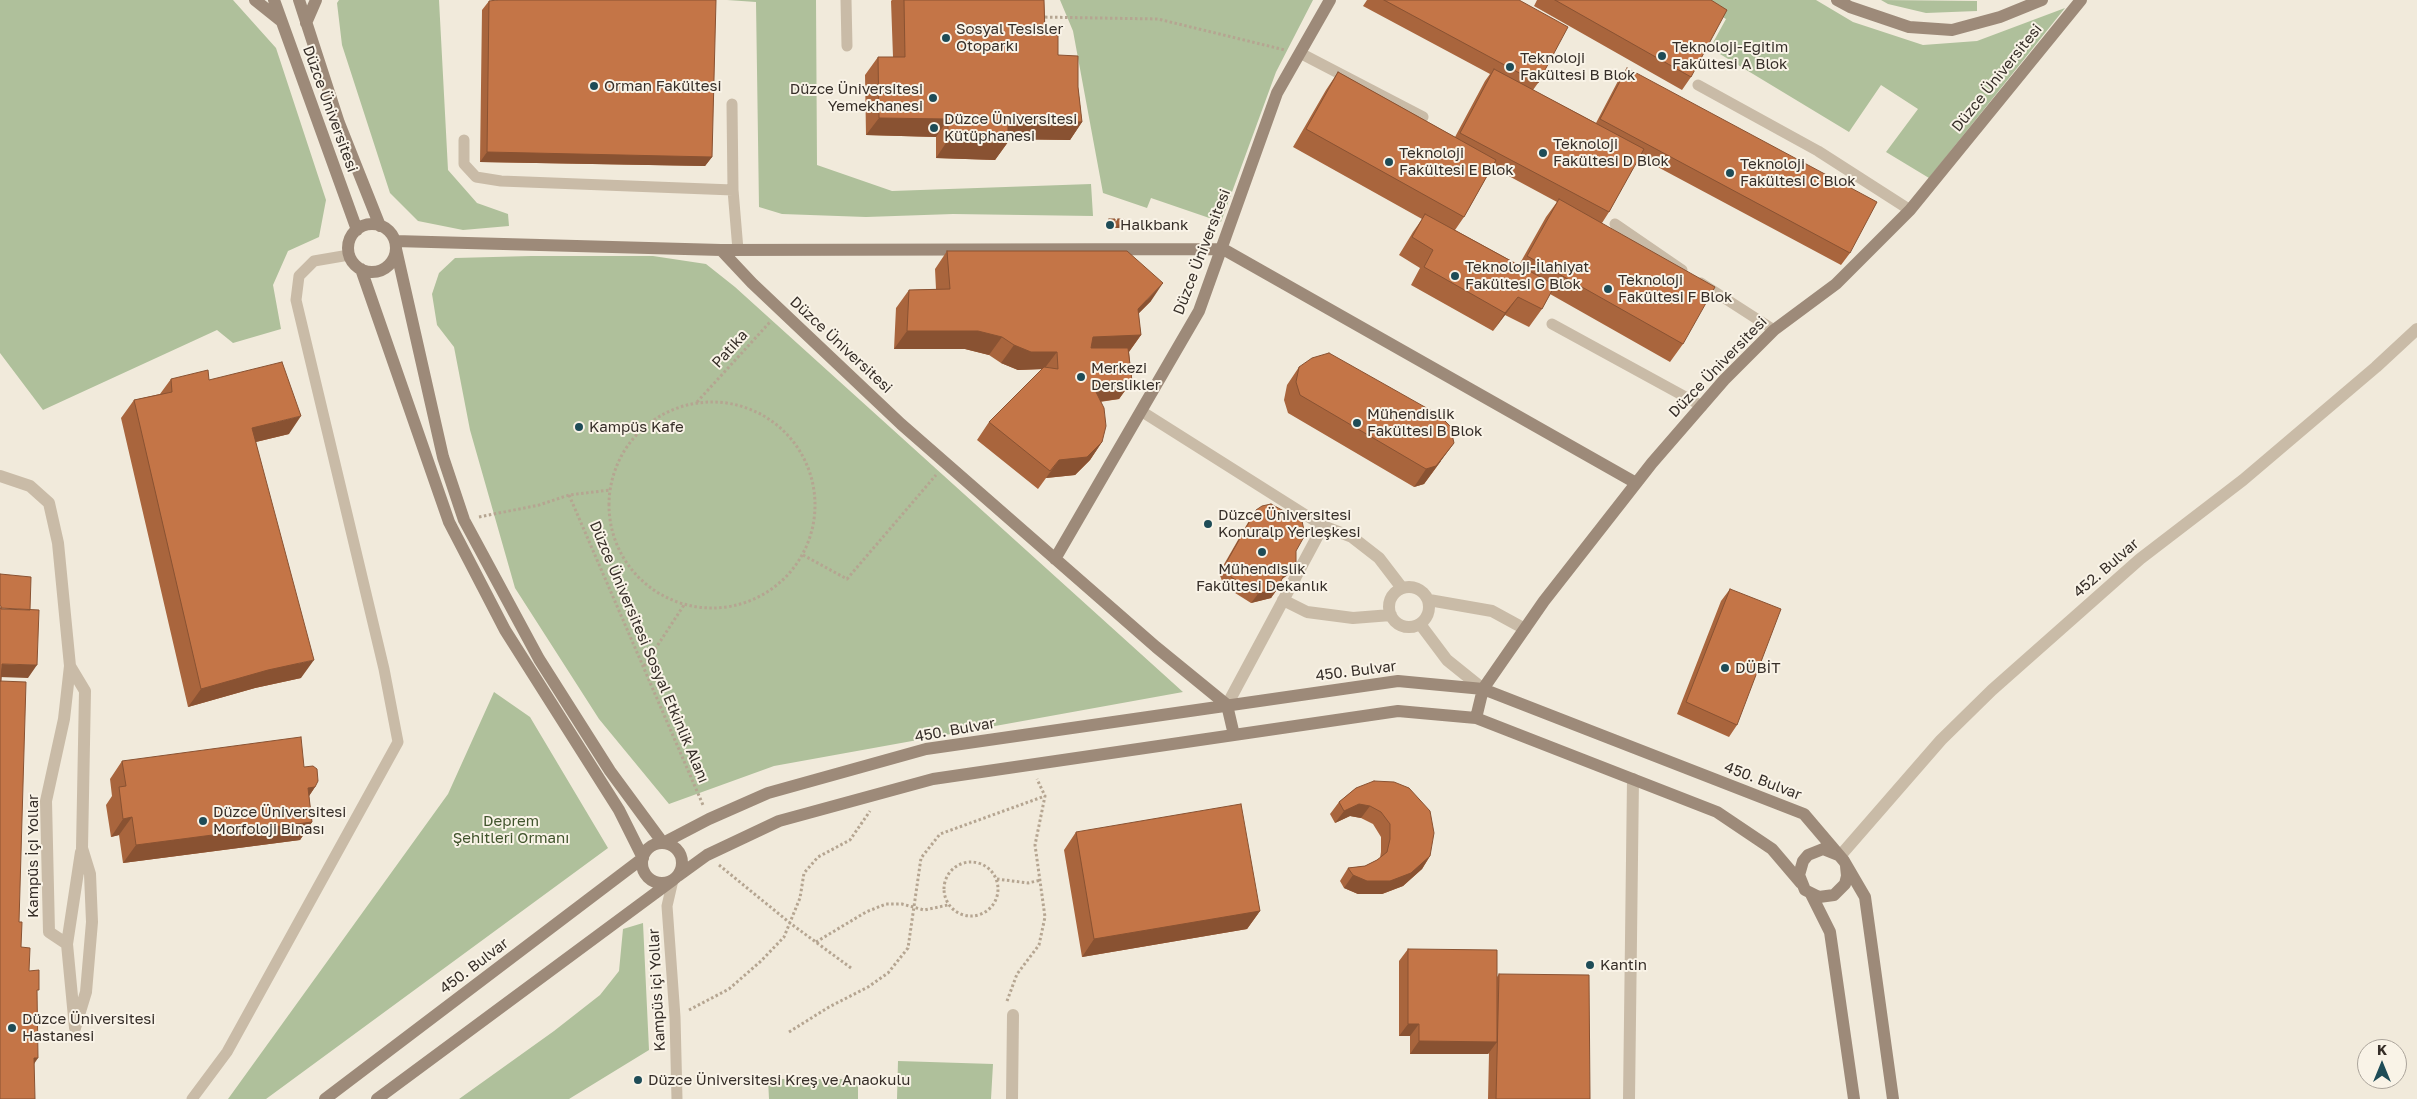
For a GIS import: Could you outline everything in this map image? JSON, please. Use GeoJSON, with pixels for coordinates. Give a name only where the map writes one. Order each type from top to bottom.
{"type":"FeatureCollection","features":[{"type":"Feature","properties":{"kind":"street"},"geometry":{"type":"LineString","coordinates":[[255,0],[280,20]]}},
{"type":"Feature","properties":{"kind":"street","name":"Düzce Üniversitesi"},"geometry":{"type":"LineString","coordinates":[[274,0],[357,230]]}},
{"type":"Feature","properties":{"kind":"street","name":"Düzce Üniversitesi"},"geometry":{"type":"LineString","coordinates":[[299,0],[339,123],[380,226]]}},
{"type":"Feature","properties":{"kind":"street"},"geometry":{"type":"LineString","coordinates":[[306,23],[316,0]]}},
{"type":"Feature","properties":{"kind":"street","name":"Düzce Üniversitesi"},"geometry":{"type":"LineString","coordinates":[[1055,559],[1200,311],[1277,94],[1330,0]]}},
{"type":"Feature","properties":{"kind":"street","name":"Düzce Üniversitesi"},"geometry":{"type":"LineString","coordinates":[[1837,0],[1850,8],[1909,27],[1952,30],[2000,17],[2042,0]]}},
{"type":"Feature","properties":{"kind":"street","name":"Düzce Üniversitesi"},"geometry":{"type":"LineString","coordinates":[[1476,718],[1483,689],[1525,629],[1636,483],[1702,406],[1774,330],[1836,284],[1910,210],[2081,0]]}},
{"type":"Feature","properties":{"kind":"street"},"geometry":{"type":"LineString","coordinates":[[642,858],[650,847],[663,843],[669,844],[679,852],[682,864],[675,878],[660,883],[648,877],[644,872],[642,858],[619,810],[505,630],[448,522],[361,269],[349,255],[349,241],[357,230],[364,226],[380,226],[387,229],[396,245],[443,457],[464,520],[539,659],[610,771],[663,843]]}},
{"type":"Feature","properties":{"kind":"street"},"geometry":{"type":"LineString","coordinates":[[396,245],[721,250],[1223,249],[1636,483]]}},
{"type":"Feature","properties":{"kind":"street"},"geometry":{"type":"LineString","coordinates":[[361,269],[367,271],[381,270],[392,262],[396,245]]}},
{"type":"Feature","properties":{"kind":"street","name":"Düzce Üniversitesi"},"geometry":{"type":"LineString","coordinates":[[721,250],[901,424],[1156,647],[1227,705]]}},
{"type":"Feature","properties":{"kind":"street","name":"452. Bulvar"},"geometry":{"type":"LineString","coordinates":[[1842,859],[1941,740],[1992,690],[2140,559],[2243,480],[2376,367],[2417,329]]}},
{"type":"Feature","properties":{"kind":"street","name":"Kampüs İçi Yollar"},"geometry":{"type":"LineString","coordinates":[[0,476],[30,486],[50,503],[58,543],[70,666],[64,719],[46,801],[50,932],[68,944],[75,1028],[86,992],[92,922],[90,874],[82,848],[85,691],[70,666]]}},
{"type":"Feature","properties":{"kind":"street"},"geometry":{"type":"LineString","coordinates":[[1234,735],[1227,705],[1323,526],[1352,537],[1379,558],[1402,588]]}},
{"type":"Feature","properties":{"kind":"street"},"geometry":{"type":"LineString","coordinates":[[1429,600],[1428,614],[1420,624],[1413,627],[1400,625],[1391,615],[1389,602],[1392,596],[1402,588],[1415,587],[1421,590],[1429,600],[1492,611],[1525,629]]}},
{"type":"Feature","properties":{"kind":"street"},"geometry":{"type":"LineString","coordinates":[[1283,600],[1307,612],[1353,618],[1391,615]]}},
{"type":"Feature","properties":{"kind":"street"},"geometry":{"type":"LineString","coordinates":[[1420,624],[1447,660],[1483,689]]}},
{"type":"Feature","properties":{"kind":"street","name":"450. Bulvar"},"geometry":{"type":"LineString","coordinates":[[663,843],[709,819],[768,793],[926,749],[1398,681],[1483,689],[1804,814],[1842,859],[1865,897],[1893,1099]]}},
{"type":"Feature","properties":{"kind":"street"},"geometry":{"type":"LineString","coordinates":[[377,1099],[707,855],[780,821],[932,779],[1398,711],[1476,718],[1717,812],[1772,849],[1812,894],[1830,932],[1854,1099]]}},
{"type":"Feature","properties":{"kind":"street"},"geometry":{"type":"LineString","coordinates":[[1629,1099],[1633,779]]}},
{"type":"Feature","properties":{"kind":"street"},"geometry":{"type":"LineString","coordinates":[[68,944],[82,848]]}},
{"type":"Feature","properties":{"kind":"street"},"geometry":{"type":"LineString","coordinates":[[1801,883],[1800,868],[1808,855],[1823,849],[1831,850],[1842,859],[1848,876],[1840,891],[1827,897],[1812,894]]}},
{"type":"Feature","properties":{"kind":"street","name":"450. Bulvar"},"geometry":{"type":"LineString","coordinates":[[325,1099],[642,858]]}},
{"type":"Feature","properties":{"kind":"street"},"geometry":{"type":"LineString","coordinates":[[1012,1099],[1013,1015]]}},
{"type":"Feature","properties":{"kind":"lane"},"geometry":{"type":"LineString","coordinates":[[846,0],[847,46]]}},
{"type":"Feature","properties":{"kind":"lane"},"geometry":{"type":"LineString","coordinates":[[1300,53],[1423,117]]}},
{"type":"Feature","properties":{"kind":"lane"},"geometry":{"type":"LineString","coordinates":[[1698,85],[1818,151],[1910,210]]}},
{"type":"Feature","properties":{"kind":"lane"},"geometry":{"type":"LineString","coordinates":[[732,104],[734,190],[738,250]]}},
{"type":"Feature","properties":{"kind":"lane"},"geometry":{"type":"LineString","coordinates":[[464,140],[464,164],[476,177],[501,181],[734,190]]}},
{"type":"Feature","properties":{"kind":"lane"},"geometry":{"type":"LineString","coordinates":[[1615,224],[1774,330]]}},
{"type":"Feature","properties":{"kind":"lane"},"geometry":{"type":"LineString","coordinates":[[192,1099],[227,1052],[398,742],[384,669],[296,300],[299,276],[314,261],[349,255]]}},
{"type":"Feature","properties":{"kind":"lane"},"geometry":{"type":"LineString","coordinates":[[1552,324],[1702,406]]}},
{"type":"Feature","properties":{"kind":"lane"},"geometry":{"type":"LineString","coordinates":[[1141,411],[1323,526]]}},
{"type":"Feature","properties":{"kind":"lane","name":"Kampüs içi Yollar"},"geometry":{"type":"LineString","coordinates":[[675,878],[667,906],[675,1017],[677,1099]]}},
{"type":"Feature","properties":{"kind":"path"},"geometry":{"type":"LineString","coordinates":[[1038,17],[1158,19],[1300,53]]}},
{"type":"Feature","properties":{"kind":"path","name":"Patika"},"geometry":{"type":"LineString","coordinates":[[696,403],[781,310]]}},
{"type":"Feature","properties":{"kind":"path","name":"Düzce Üniversitesi Sosyal Etkinlik Alanı"},"geometry":{"type":"LineString","coordinates":[[696,403],[729,404],[760,414],[787,433],[806,460],[815,491],[814,524],[804,555],[782,582],[752,600],[719,608],[684,605],[657,593],[634,573],[618,548],[610,520],[610,490],[620,459],[639,433],[665,413],[696,403]]}},
{"type":"Feature","properties":{"kind":"path"},"geometry":{"type":"LineString","coordinates":[[804,555],[847,579],[946,463]]}},
{"type":"Feature","properties":{"kind":"path"},"geometry":{"type":"LineString","coordinates":[[464,520],[539,505],[569,495],[610,490]]}},
{"type":"Feature","properties":{"kind":"path","name":"Düzce Üniversitesi Sosyal Etkinlik Alanı"},"geometry":{"type":"LineString","coordinates":[[569,495],[709,819]]}},
{"type":"Feature","properties":{"kind":"path"},"geometry":{"type":"LineString","coordinates":[[644,666],[684,605]]}},
{"type":"Feature","properties":{"kind":"path"},"geometry":{"type":"LineString","coordinates":[[1013,1015],[1007,999],[1017,974],[1039,945],[1046,917],[1035,846],[1045,796],[1031,764]]}},
{"type":"Feature","properties":{"kind":"path"},"geometry":{"type":"LineString","coordinates":[[675,1017],[729,989],[761,961],[784,937],[800,898],[804,873],[818,856],[850,840],[868,817],[876,794]]}},
{"type":"Feature","properties":{"kind":"path"},"geometry":{"type":"LineString","coordinates":[[789,1032],[829,1007],[868,987],[888,973],[908,948],[921,858],[940,834],[1045,796]]}},
{"type":"Feature","properties":{"kind":"path"},"geometry":{"type":"LineString","coordinates":[[707,855],[790,923],[852,968]]}},
{"type":"Feature","properties":{"kind":"path"},"geometry":{"type":"LineString","coordinates":[[976,862],[992,871],[997,879],[999,888],[994,905],[980,916],[962,916],[948,904],[944,887],[951,871],[958,865],[976,862]]}},
{"type":"Feature","properties":{"kind":"path"},"geometry":{"type":"LineString","coordinates":[[997,879],[1028,883],[1041,880]]}},
{"type":"Feature","properties":{"kind":"path"},"geometry":{"type":"LineString","coordinates":[[816,942],[866,912],[886,904],[924,910],[948,904]]}},
{"type":"Feature","properties":{"kind":"green space"},"geometry":{"type":"Polygon","coordinates":[[[0,0],[233,0],[276,48],[326,200],[319,237],[288,251],[273,285],[281,329],[233,343],[217,330],[43,410],[0,353],[0,0]]]}},
{"type":"Feature","properties":{"kind":"green space"},"geometry":{"type":"Polygon","coordinates":[[[339,0],[439,0],[448,170],[477,203],[508,214],[509,226],[463,230],[418,221],[390,193],[342,45],[337,3],[339,0]]]}},
{"type":"Feature","properties":{"kind":"green space"},"geometry":{"type":"Polygon","coordinates":[[[727,0],[816,0],[817,165],[892,191],[1091,184],[1093,216],[953,214],[866,217],[782,214],[759,207],[756,2],[727,0]]]}},
{"type":"Feature","properties":{"kind":"green space"},"geometry":{"type":"Polygon","coordinates":[[[1060,0],[1313,0],[1276,72],[1221,222],[1151,198],[1147,208],[1103,193],[1073,31],[1060,0]]]}},
{"type":"Feature","properties":{"kind":"green space"},"geometry":{"type":"Polygon","coordinates":[[[1693,0],[1816,0],[1853,22],[1923,45],[1977,41],[2065,8],[1929,178],[1886,152],[1918,109],[1881,85],[1849,132],[1710,48],[1726,19],[1693,0]]]}},
{"type":"Feature","properties":{"kind":"green space"},"geometry":{"type":"Polygon","coordinates":[[[1881,0],[1977,1],[1977,11],[1926,13],[1888,4],[1881,0]]]}},
{"type":"Feature","properties":{"kind":"green space"},"geometry":{"type":"Polygon","coordinates":[[[653,256],[706,264],[735,287],[1183,692],[774,766],[669,804],[599,719],[515,588],[470,430],[454,347],[437,325],[432,294],[439,273],[455,258],[653,256]]]}},
{"type":"Feature","properties":{"kind":"green space","name":"Deprem Şehitleri Ormanı"},"geometry":{"type":"Polygon","coordinates":[[[494,692],[530,717],[608,848],[266,1099],[228,1099],[448,794],[494,692]]]}},
{"type":"Feature","properties":{"kind":"green space"},"geometry":{"type":"Polygon","coordinates":[[[643,923],[649,1050],[569,1099],[459,1099],[554,1031],[600,995],[619,971],[623,929],[643,923]]]}},
{"type":"Feature","properties":{"kind":"green space"},"geometry":{"type":"Polygon","coordinates":[[[898,1061],[993,1064],[991,1099],[897,1099],[898,1061]]]}},
{"type":"Feature","properties":{"kind":"green space"},"geometry":{"type":"Polygon","coordinates":[[[768,1079],[858,1079],[858,1099],[769,1099],[768,1079]]]}},
{"type":"Feature","properties":{"kind":"building","name":"Orman Fakültesi"},"geometry":{"type":"Polygon","coordinates":[[[716,0],[712,157],[487,152],[489,1],[716,0]]]}},
{"type":"Feature","properties":{"kind":"building"},"geometry":{"type":"Polygon","coordinates":[[[904,0],[1044,0],[1045,35],[1058,35],[1058,55],[1078,56],[1078,87],[1082,122],[1008,121],[1008,142],[948,140],[948,119],[879,118],[878,57],[905,57],[904,0]]]}},
{"type":"Feature","properties":{"kind":"building","name":"Teknoloji Fakültesi B Blok"},"geometry":{"type":"Polygon","coordinates":[[[1384,0],[1519,0],[1568,27],[1538,83],[1384,0]]]}},
{"type":"Feature","properties":{"kind":"building","name":"Teknoloji-Eğitim Fakültesi A Blok"},"geometry":{"type":"Polygon","coordinates":[[[1555,0],[1711,0],[1727,10],[1691,77],[1555,0]]]}},
{"type":"Feature","properties":{"kind":"building","name":"Teknoloji Fakültesi C Blok"},"geometry":{"type":"Polygon","coordinates":[[[1627,68],[1877,202],[1850,253],[1600,119],[1627,68]]]}},
{"type":"Feature","properties":{"kind":"building","name":"Teknoloji Fakültesi D Blok"},"geometry":{"type":"Polygon","coordinates":[[[1494,69],[1644,149],[1609,212],[1460,133],[1494,69]]]}},
{"type":"Feature","properties":{"kind":"building","name":"Teknoloji Fakültesi E Blok"},"geometry":{"type":"Polygon","coordinates":[[[1338,72],[1496,160],[1464,217],[1306,129],[1338,72]]]}},
{"type":"Feature","properties":{"kind":"building","name":"Teknoloji Fakültesi F Blok"},"geometry":{"type":"Polygon","coordinates":[[[1559,199],[1715,287],[1683,344],[1527,256],[1559,199]]]}},
{"type":"Feature","properties":{"kind":"building"},"geometry":{"type":"Polygon","coordinates":[[[1425,214],[1555,285],[1542,309],[1518,297],[1505,313],[1424,267],[1433,250],[1412,237],[1425,214]]]}},
{"type":"Feature","properties":{"kind":"building"},"geometry":{"type":"Polygon","coordinates":[[[1109,219],[1115,219],[1115,225],[1109,225],[1109,219]]]}},
{"type":"Feature","properties":{"kind":"building"},"geometry":{"type":"Polygon","coordinates":[[[1118,219],[1124,219],[1124,225],[1118,225],[1118,219]]]}},
{"type":"Feature","properties":{"kind":"building","name":"Merkezi Derslikler"},"geometry":{"type":"Polygon","coordinates":[[[947,251],[1127,251],[1163,283],[1138,309],[1141,335],[1093,337],[1091,348],[1128,348],[1132,381],[1093,386],[1104,408],[1106,426],[1102,442],[1087,457],[1059,460],[1050,471],[989,422],[1044,367],[1058,369],[1057,352],[1031,352],[1014,345],[1002,337],[978,331],[907,331],[909,290],[950,289],[947,251]]]}},
{"type":"Feature","properties":{"kind":"building"},"geometry":{"type":"Polygon","coordinates":[[[1329,353],[1439,415],[1450,426],[1454,443],[1436,466],[1426,469],[1300,395],[1296,382],[1299,367],[1312,358],[1329,353]]]}},
{"type":"Feature","properties":{"kind":"building"},"geometry":{"type":"Polygon","coordinates":[[[282,362],[301,416],[252,428],[314,660],[268,670],[201,689],[134,400],[172,392],[171,379],[208,370],[209,380],[282,362]]]}},
{"type":"Feature","properties":{"kind":"building","name":"Mühendislik Fakültesi Dekanlık"},"geometry":{"type":"Polygon","coordinates":[[[1271,504],[1302,521],[1305,535],[1296,551],[1296,565],[1285,572],[1278,588],[1258,594],[1231,577],[1226,563],[1256,510],[1271,504]]]}},
{"type":"Feature","properties":{"kind":"building"},"geometry":{"type":"Polygon","coordinates":[[[0,574],[31,577],[30,610],[1,609],[0,574]]]}},
{"type":"Feature","properties":{"kind":"building","name":"DÜBİT"},"geometry":{"type":"Polygon","coordinates":[[[1730,589],[1781,609],[1737,725],[1686,702],[1730,589]]]}},
{"type":"Feature","properties":{"kind":"building"},"geometry":{"type":"Polygon","coordinates":[[[0,608],[39,610],[37,665],[2,664],[1,681],[0,681],[0,608]]]}},
{"type":"Feature","properties":{"kind":"building"},"geometry":{"type":"Polygon","coordinates":[[[0,681],[26,682],[19,922],[22,922],[21,947],[30,948],[29,971],[39,970],[39,990],[37,990],[38,1058],[34,1058],[35,1099],[0,1099],[0,681]]]}},
{"type":"Feature","properties":{"kind":"building","name":"Düzce Üniversitesi Morfoloji Binası"},"geometry":{"type":"Polygon","coordinates":[[[301,737],[304,767],[313,766],[317,769],[318,781],[315,787],[308,788],[312,822],[136,845],[132,817],[123,819],[119,787],[126,786],[122,761],[301,737]]]}},
{"type":"Feature","properties":{"kind":"building"},"geometry":{"type":"Polygon","coordinates":[[[1374,781],[1394,782],[1409,788],[1430,811],[1434,833],[1430,856],[1411,873],[1390,881],[1367,881],[1353,875],[1348,868],[1365,866],[1387,852],[1390,839],[1390,824],[1381,812],[1370,806],[1359,804],[1344,811],[1339,802],[1356,788],[1374,781]]]}},
{"type":"Feature","properties":{"kind":"building"},"geometry":{"type":"Polygon","coordinates":[[[1241,804],[1260,911],[1094,939],[1076,832],[1241,804]]]}},
{"type":"Feature","properties":{"kind":"building"},"geometry":{"type":"Polygon","coordinates":[[[1408,949],[1497,950],[1497,1042],[1419,1041],[1419,1024],[1408,1024],[1408,949]]]}},
{"type":"Feature","properties":{"kind":"building"},"geometry":{"type":"Polygon","coordinates":[[[1499,974],[1589,975],[1590,1099],[1496,1099],[1499,974]]]}},
{"type":"Feature","properties":{"kind":"place","name":"Sosyal Tesisler Otoparkı"},"geometry":{"type":"Point","coordinates":[946,38]}},
{"type":"Feature","properties":{"kind":"place","name":"Teknoloji-Eğitim Fakültesi A Blok"},"geometry":{"type":"Point","coordinates":[1662,56]}},
{"type":"Feature","properties":{"kind":"place","name":"Teknoloji Fakültesi B Blok"},"geometry":{"type":"Point","coordinates":[1510,67]}},
{"type":"Feature","properties":{"kind":"place","name":"Orman Fakültesi"},"geometry":{"type":"Point","coordinates":[594,86]}},
{"type":"Feature","properties":{"kind":"place","name":"Düzce Üniversitesi Yemekhanesi"},"geometry":{"type":"Point","coordinates":[933,98]}},
{"type":"Feature","properties":{"kind":"place","name":"Düzce Üniversitesi Kütüphanesi"},"geometry":{"type":"Point","coordinates":[934,128]}},
{"type":"Feature","properties":{"kind":"place","name":"Teknoloji Fakültesi D Blok"},"geometry":{"type":"Point","coordinates":[1543,153]}},
{"type":"Feature","properties":{"kind":"place","name":"Teknoloji Fakültesi E Blok"},"geometry":{"type":"Point","coordinates":[1389,162]}},
{"type":"Feature","properties":{"kind":"place","name":"Teknoloji Fakültesi C Blok"},"geometry":{"type":"Point","coordinates":[1730,173]}},
{"type":"Feature","properties":{"kind":"place","name":"Halkbank"},"geometry":{"type":"Point","coordinates":[1110,225]}},
{"type":"Feature","properties":{"kind":"place","name":"Teknoloji-İlahiyat Fakültesi G Blok"},"geometry":{"type":"Point","coordinates":[1455,276]}},
{"type":"Feature","properties":{"kind":"place","name":"Teknoloji Fakültesi F Blok"},"geometry":{"type":"Point","coordinates":[1608,289]}},
{"type":"Feature","properties":{"kind":"place","name":"Merkezi Derslikler"},"geometry":{"type":"Point","coordinates":[1081,377]}},
{"type":"Feature","properties":{"kind":"place","name":"Mühendislik Fakültesi B Blok"},"geometry":{"type":"Point","coordinates":[1357,423]}},
{"type":"Feature","properties":{"kind":"place","name":"Kampüs Kafe"},"geometry":{"type":"Point","coordinates":[579,427]}},
{"type":"Feature","properties":{"kind":"place","name":"Düzce Üniversitesi Konuralp Yerleşkesi"},"geometry":{"type":"Point","coordinates":[1208,524]}},
{"type":"Feature","properties":{"kind":"place","name":"Mühendislik Fakültesi Dekanlık"},"geometry":{"type":"Point","coordinates":[1262,552]}},
{"type":"Feature","properties":{"kind":"place","name":"DÜBİT"},"geometry":{"type":"Point","coordinates":[1725,668]}},
{"type":"Feature","properties":{"kind":"place","name":"Düzce Üniversitesi Morfoloji Binası"},"geometry":{"type":"Point","coordinates":[203,821]}},
{"type":"Feature","properties":{"kind":"place","name":"Kantin"},"geometry":{"type":"Point","coordinates":[1590,965]}},
{"type":"Feature","properties":{"kind":"place","name":"Düzce Üniversitesi Hastanesi"},"geometry":{"type":"Point","coordinates":[12,1028]}},
{"type":"Feature","properties":{"kind":"place","name":"Düzce Üniversitesi Kreş ve Anaokulu"},"geometry":{"type":"Point","coordinates":[638,1080]}}]}
